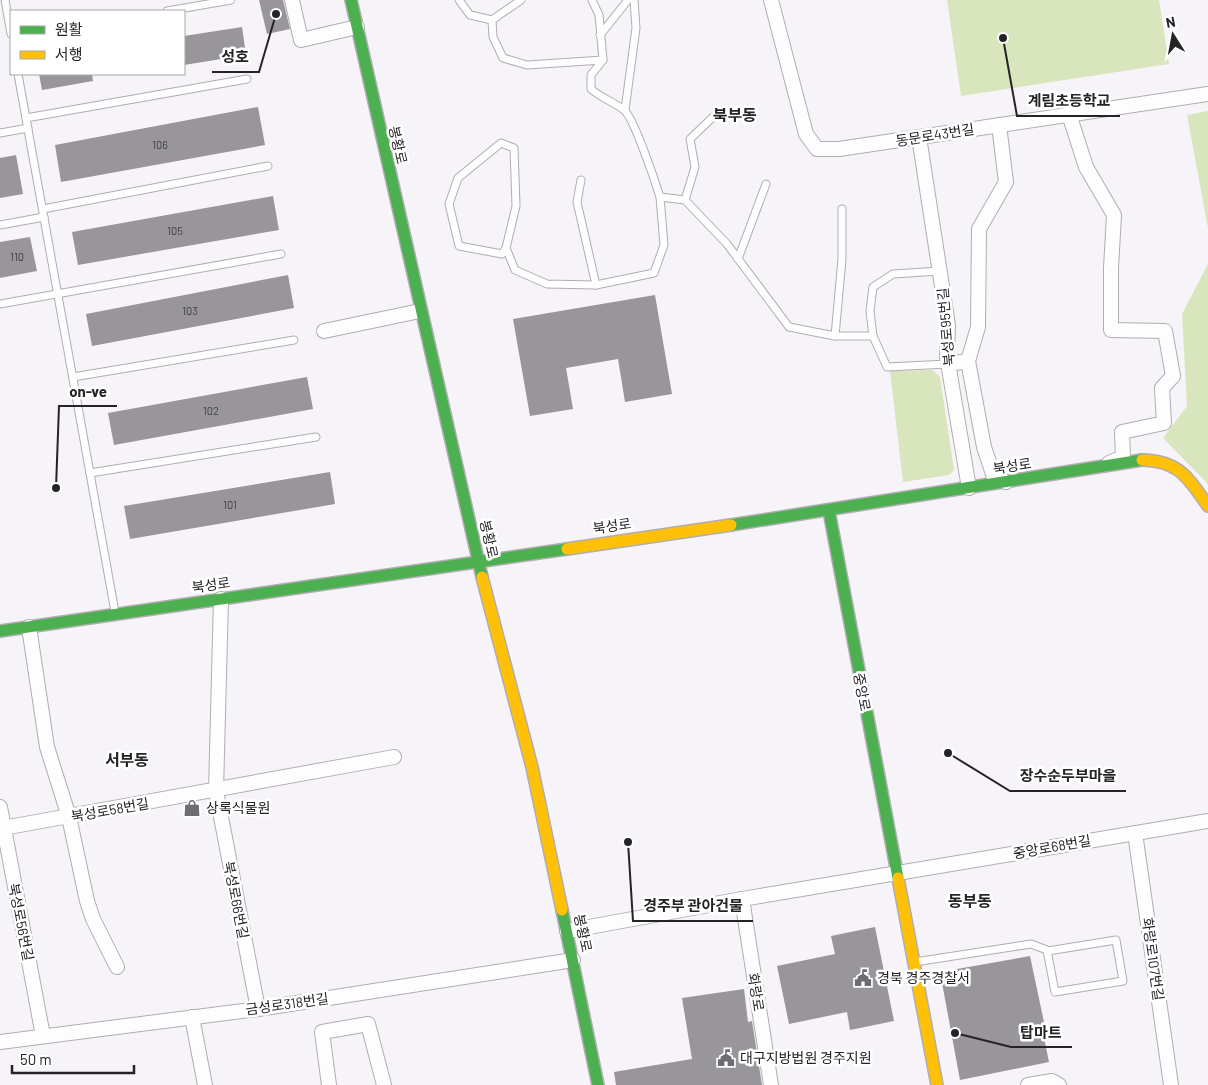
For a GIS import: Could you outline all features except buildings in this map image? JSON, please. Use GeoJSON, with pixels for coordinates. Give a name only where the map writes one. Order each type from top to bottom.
{"type":"FeatureCollection","features":[{"type":"Feature","properties":{"kind":"street"},"geometry":{"type":"LineString","coordinates":[[292,0],[301,40],[357,27]]}},
{"type":"Feature","properties":{"kind":"street","name":"봉황로"},"geometry":{"type":"LineString","coordinates":[[352,0],[420,311],[478,560],[532,767],[598,1085]]}},
{"type":"Feature","properties":{"kind":"street","name":"동문로43번길"},"geometry":{"type":"LineString","coordinates":[[771,0],[806,134],[817,149],[839,149],[1208,94]]}},
{"type":"Feature","properties":{"kind":"street"},"geometry":{"type":"LineString","coordinates":[[1069,114],[1086,167],[1114,215],[1111,330],[1165,330],[1173,376],[1162,388],[1164,423],[1122,432],[1123,457],[1103,466]]}},
{"type":"Feature","properties":{"kind":"street"},"geometry":{"type":"LineString","coordinates":[[999,125],[1006,182],[979,228],[978,327],[968,361],[984,446],[994,477],[1006,482]]}},
{"type":"Feature","properties":{"kind":"street","name":"북성로95번길"},"geometry":{"type":"LineString","coordinates":[[919,137],[948,325],[948,364],[969,488]]}},
{"type":"Feature","properties":{"kind":"street"},"geometry":{"type":"LineString","coordinates":[[324,330],[420,311]]}},
{"type":"Feature","properties":{"kind":"street"},"geometry":{"type":"LineString","coordinates":[[948,364],[968,361]]}},
{"type":"Feature","properties":{"kind":"street","name":"북성로"},"geometry":{"type":"LineString","coordinates":[[0,631],[478,560],[829,511],[1103,466],[1160,459],[1174,464],[1208,506]]}},
{"type":"Feature","properties":{"kind":"street","name":"중앙로"},"geometry":{"type":"LineString","coordinates":[[829,511],[912,962],[937,1085]]}},
{"type":"Feature","properties":{"kind":"street","name":"북성로66번길"},"geometry":{"type":"LineString","coordinates":[[221,599],[216,791],[258,1009]]}},
{"type":"Feature","properties":{"kind":"street"},"geometry":{"type":"LineString","coordinates":[[29,627],[47,747],[69,817],[93,919],[118,967]]}},
{"type":"Feature","properties":{"kind":"street"},"geometry":{"type":"LineString","coordinates":[[216,791],[394,757]]}},
{"type":"Feature","properties":{"kind":"street","name":"북성로58번길"},"geometry":{"type":"LineString","coordinates":[[3,828],[216,791]]}},
{"type":"Feature","properties":{"kind":"street","name":"북성로56번길"},"geometry":{"type":"LineString","coordinates":[[0,807],[43,1036]]}},
{"type":"Feature","properties":{"kind":"street","name":"중앙로68번길"},"geometry":{"type":"LineString","coordinates":[[896,873],[1208,821]]}},
{"type":"Feature","properties":{"kind":"street","name":"화랑로107번길"},"geometry":{"type":"LineString","coordinates":[[1135,833],[1171,1085]]}},
{"type":"Feature","properties":{"kind":"street"},"geometry":{"type":"LineString","coordinates":[[567,931],[896,873]]}},
{"type":"Feature","properties":{"kind":"street","name":"화랑로"},"geometry":{"type":"LineString","coordinates":[[742,899],[771,1085]]}},
{"type":"Feature","properties":{"kind":"street","name":"금성로318번길"},"geometry":{"type":"LineString","coordinates":[[0,1042],[258,1009],[573,960]]}},
{"type":"Feature","properties":{"kind":"street"},"geometry":{"type":"LineString","coordinates":[[192,1017],[205,1085]]}},
{"type":"Feature","properties":{"kind":"street"},"geometry":{"type":"LineString","coordinates":[[328,1085],[322,1032],[368,1024],[384,1085]]}},
{"type":"Feature","properties":{"kind":"street"},"geometry":{"type":"LineString","coordinates":[[1028,1085],[1052,1081],[1059,1085]]}},
{"type":"Feature","properties":{"kind":"lane"},"geometry":{"type":"LineString","coordinates":[[5,0],[10,28]]}},
{"type":"Feature","properties":{"kind":"lane"},"geometry":{"type":"LineString","coordinates":[[173,10],[231,0]]}},
{"type":"Feature","properties":{"kind":"lane"},"geometry":{"type":"LineString","coordinates":[[459,0],[470,15],[492,20],[521,0]]}},
{"type":"Feature","properties":{"kind":"lane"},"geometry":{"type":"LineString","coordinates":[[592,0],[599,14],[603,60],[591,75],[590,89],[600,98],[625,110]]}},
{"type":"Feature","properties":{"kind":"lane"},"geometry":{"type":"LineString","coordinates":[[600,35],[628,0]]}},
{"type":"Feature","properties":{"kind":"lane"},"geometry":{"type":"LineString","coordinates":[[506,248],[502,254],[459,246],[449,204],[458,178],[501,143],[514,148],[516,206],[506,248],[516,270],[547,284],[596,285],[654,273],[664,245],[660,197],[644,152],[625,110],[636,28],[634,0]]}},
{"type":"Feature","properties":{"kind":"lane"},"geometry":{"type":"LineString","coordinates":[[492,20],[493,37],[503,58],[527,66],[603,60]]}},
{"type":"Feature","properties":{"kind":"lane"},"geometry":{"type":"LineString","coordinates":[[18,75],[116,614]]}},
{"type":"Feature","properties":{"kind":"lane"},"geometry":{"type":"LineString","coordinates":[[26,118],[247,79]]}},
{"type":"Feature","properties":{"kind":"lane"},"geometry":{"type":"LineString","coordinates":[[684,200],[694,167],[690,139],[713,117]]}},
{"type":"Feature","properties":{"kind":"lane"},"geometry":{"type":"LineString","coordinates":[[0,133],[28,128]]}},
{"type":"Feature","properties":{"kind":"lane"},"geometry":{"type":"LineString","coordinates":[[43,209],[268,166]]}},
{"type":"Feature","properties":{"kind":"lane"},"geometry":{"type":"LineString","coordinates":[[581,180],[577,202],[596,285]]}},
{"type":"Feature","properties":{"kind":"lane"},"geometry":{"type":"LineString","coordinates":[[738,259],[766,184]]}},
{"type":"Feature","properties":{"kind":"lane"},"geometry":{"type":"LineString","coordinates":[[660,197],[684,200],[727,244],[789,327],[835,336],[873,336]]}},
{"type":"Feature","properties":{"kind":"lane"},"geometry":{"type":"LineString","coordinates":[[835,336],[842,259],[842,209]]}},
{"type":"Feature","properties":{"kind":"lane"},"geometry":{"type":"LineString","coordinates":[[0,225],[44,217]]}},
{"type":"Feature","properties":{"kind":"lane"},"geometry":{"type":"LineString","coordinates":[[0,304],[281,254]]}},
{"type":"Feature","properties":{"kind":"lane"},"geometry":{"type":"LineString","coordinates":[[940,271],[893,274],[874,287],[870,311],[873,336],[887,366],[948,364]]}},
{"type":"Feature","properties":{"kind":"lane"},"geometry":{"type":"LineString","coordinates":[[73,377],[294,340]]}},
{"type":"Feature","properties":{"kind":"lane"},"geometry":{"type":"LineString","coordinates":[[90,474],[316,437]]}},
{"type":"Feature","properties":{"kind":"lane"},"geometry":{"type":"LineString","coordinates":[[912,962],[1031,944],[1048,951],[1116,940],[1123,981],[1055,992],[1048,951]]}},
{"type":"Feature","properties":{"kind":"green space"},"geometry":{"type":"Polygon","coordinates":[[[947,0],[1159,0],[1169,64],[961,96],[947,0]]]}},
{"type":"Feature","properties":{"kind":"green space"},"geometry":{"type":"Polygon","coordinates":[[[1208,111],[1208,228],[1187,115],[1208,111]]]}},
{"type":"Feature","properties":{"kind":"green space"},"geometry":{"type":"Polygon","coordinates":[[[1208,264],[1208,484],[1163,438],[1187,406],[1182,314],[1208,264]]]}},
{"type":"Feature","properties":{"kind":"green space"},"geometry":{"type":"Polygon","coordinates":[[[933,370],[940,377],[954,470],[949,475],[903,482],[890,371],[933,370]]]}},
{"type":"Feature","properties":{"kind":"traffic: fast"},"geometry":{"type":"LineString","coordinates":[[351,0],[482,577]]}},
{"type":"Feature","properties":{"kind":"traffic: fast"},"geometry":{"type":"LineString","coordinates":[[731,525],[1142,460]]}},
{"type":"Feature","properties":{"kind":"traffic: fast"},"geometry":{"type":"LineString","coordinates":[[829,511],[898,878]]}},
{"type":"Feature","properties":{"kind":"traffic: fast"},"geometry":{"type":"LineString","coordinates":[[0,631],[567,549]]}},
{"type":"Feature","properties":{"kind":"traffic: fast"},"geometry":{"type":"LineString","coordinates":[[562,910],[598,1085]]}},
{"type":"Feature","properties":{"kind":"traffic: slow"},"geometry":{"type":"LineString","coordinates":[[1142,460],[1166,464],[1182,473],[1195,487],[1208,506]]}},
{"type":"Feature","properties":{"kind":"traffic: slow"},"geometry":{"type":"LineString","coordinates":[[567,549],[731,525]]}},
{"type":"Feature","properties":{"kind":"traffic: slow"},"geometry":{"type":"LineString","coordinates":[[482,577],[532,767],[562,910]]}},
{"type":"Feature","properties":{"kind":"traffic: slow"},"geometry":{"type":"LineString","coordinates":[[898,878],[937,1085]]}},
{"type":"Feature","properties":{"kind":"place","name":"성호"},"geometry":{"type":"Point","coordinates":[276,14]}},
{"type":"Feature","properties":{"kind":"place","name":"계림초등학교"},"geometry":{"type":"Point","coordinates":[1003,38]}},
{"type":"Feature","properties":{"kind":"place","name":"on-ve"},"geometry":{"type":"Point","coordinates":[56,488]}},
{"type":"Feature","properties":{"kind":"place","name":"장수순두부마을"},"geometry":{"type":"Point","coordinates":[948,753]}},
{"type":"Feature","properties":{"kind":"place","name":"상록식물원"},"geometry":{"type":"Point","coordinates":[192,808]}},
{"type":"Feature","properties":{"kind":"place","name":"경주부 관아건물"},"geometry":{"type":"Point","coordinates":[628,842]}},
{"type":"Feature","properties":{"kind":"place","name":"경북 경주경찰서"},"geometry":{"type":"Point","coordinates":[863,978]}},
{"type":"Feature","properties":{"kind":"place","name":"탑마트"},"geometry":{"type":"Point","coordinates":[955,1033]}},
{"type":"Feature","properties":{"kind":"place","name":"대구지방법원 경주지원"},"geometry":{"type":"Point","coordinates":[726,1058]}},
{"type":"Feature","properties":{"kind":"district","name":"북부동"},"geometry":{"type":"Point","coordinates":[735,115]}},
{"type":"Feature","properties":{"kind":"district","name":"서부동"},"geometry":{"type":"Point","coordinates":[127,760]}},
{"type":"Feature","properties":{"kind":"district","name":"동부동"},"geometry":{"type":"Point","coordinates":[970,901]}}]}
